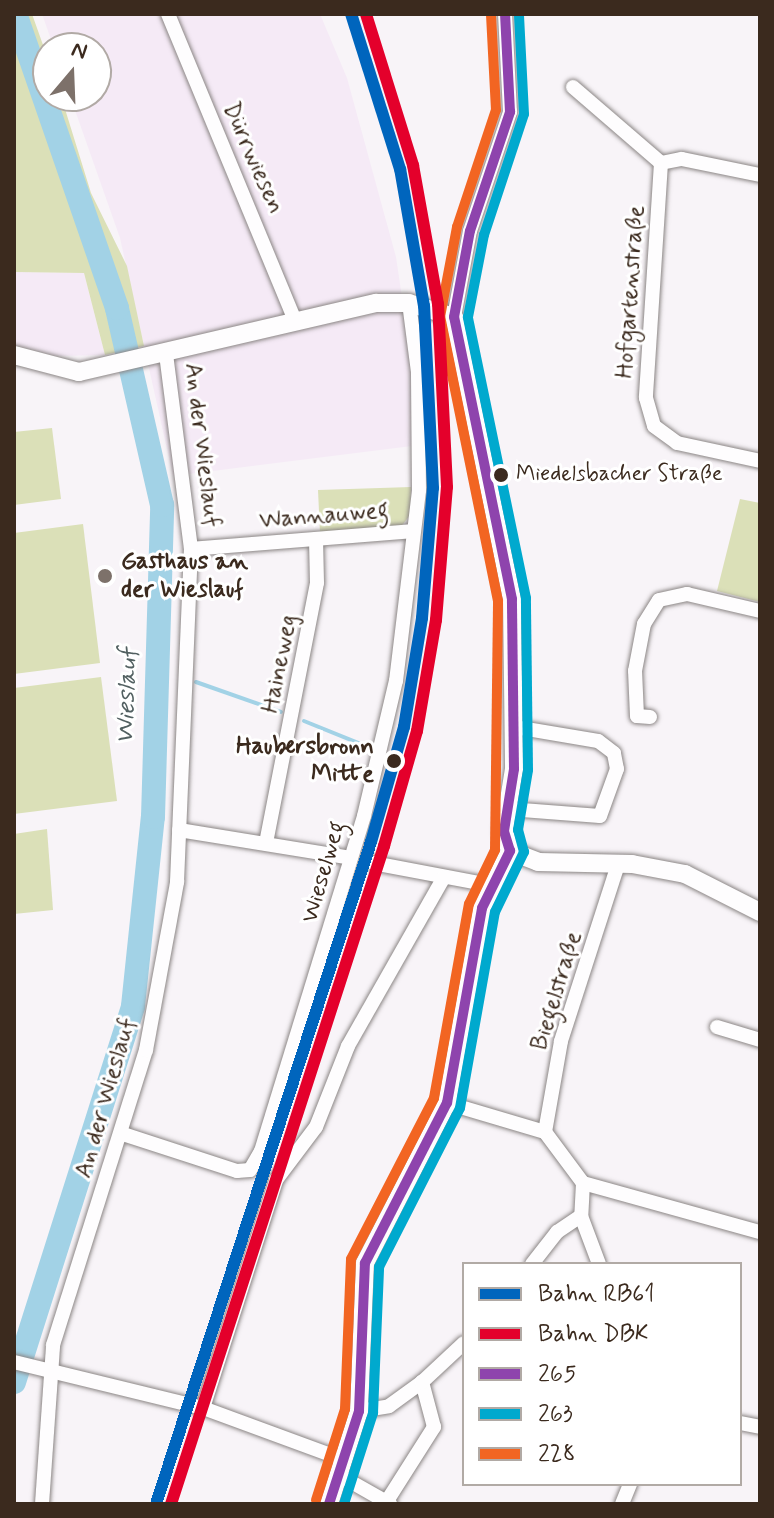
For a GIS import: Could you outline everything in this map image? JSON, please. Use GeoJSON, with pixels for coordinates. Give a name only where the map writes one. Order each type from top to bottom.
{"type":"FeatureCollection","features":[{"type":"Feature","properties":{"kind":"street","name":"Dürrwiesen"},"geometry":{"type":"LineString","coordinates":[[168,14],[295,321]]}},
{"type":"Feature","properties":{"kind":"street"},"geometry":{"type":"LineString","coordinates":[[329,1504],[359,1411],[365,1263],[447,1103],[489,885],[510,851],[514,727],[505,546],[454,317],[470,231],[510,112],[505,14]]}},
{"type":"Feature","properties":{"kind":"street"},"geometry":{"type":"LineString","coordinates":[[573,87],[661,163],[682,159],[760,175]]}},
{"type":"Feature","properties":{"kind":"street","name":"Hofgartenstraße"},"geometry":{"type":"LineString","coordinates":[[661,163],[646,398],[654,426],[677,443],[760,458]]}},
{"type":"Feature","properties":{"kind":"street","name":"An der Wieslauf"},"geometry":{"type":"LineString","coordinates":[[14,355],[63,370],[106,367],[295,321],[409,303],[454,317]]}},
{"type":"Feature","properties":{"kind":"street","name":"Wieselweg"},"geometry":{"type":"LineString","coordinates":[[123,1134],[250,1170],[351,858],[396,681],[413,531],[418,372],[409,303]]}},
{"type":"Feature","properties":{"kind":"street","name":"An der Wieslauf"},"geometry":{"type":"LineString","coordinates":[[42,1504],[47,1371],[123,1134],[159,997],[179,830],[191,549],[159,356]]}},
{"type":"Feature","properties":{"kind":"street","name":"Wannauweg"},"geometry":{"type":"LineString","coordinates":[[191,549],[413,531]]}},
{"type":"Feature","properties":{"kind":"street","name":"Haineweg"},"geometry":{"type":"LineString","coordinates":[[266,843],[315,598],[316,539]]}},
{"type":"Feature","properties":{"kind":"street"},"geometry":{"type":"LineString","coordinates":[[650,717],[637,716],[635,671],[644,624],[659,600],[687,594],[760,611]]}},
{"type":"Feature","properties":{"kind":"street"},"geometry":{"type":"LineString","coordinates":[[509,809],[600,816],[617,769],[614,753],[598,741],[514,727]]}},
{"type":"Feature","properties":{"kind":"street"},"geometry":{"type":"LineString","coordinates":[[179,830],[351,858]]}},
{"type":"Feature","properties":{"kind":"street"},"geometry":{"type":"LineString","coordinates":[[510,851],[538,862],[618,864],[685,874],[760,912]]}},
{"type":"Feature","properties":{"kind":"street"},"geometry":{"type":"LineString","coordinates":[[373,863],[489,885]]}},
{"type":"Feature","properties":{"kind":"street","name":"Biegelstraße"},"geometry":{"type":"LineString","coordinates":[[545,1132],[561,1041],[618,864]]}},
{"type":"Feature","properties":{"kind":"street"},"geometry":{"type":"LineString","coordinates":[[203,1408],[276,1180],[316,1127],[348,1046],[444,877]]}},
{"type":"Feature","properties":{"kind":"street"},"geometry":{"type":"LineString","coordinates":[[717,1027],[760,1040]]}},
{"type":"Feature","properties":{"kind":"street"},"geometry":{"type":"LineString","coordinates":[[447,1103],[545,1132],[583,1183],[760,1232]]}},
{"type":"Feature","properties":{"kind":"street"},"geometry":{"type":"LineString","coordinates":[[583,1183],[581,1216],[598,1262]]}},
{"type":"Feature","properties":{"kind":"street"},"geometry":{"type":"LineString","coordinates":[[534,1262],[581,1216]]}},
{"type":"Feature","properties":{"kind":"street"},"geometry":{"type":"LineString","coordinates":[[359,1411],[389,1406],[422,1382],[462,1345]]}},
{"type":"Feature","properties":{"kind":"street"},"geometry":{"type":"LineString","coordinates":[[14,1362],[203,1408],[342,1468],[388,1502],[434,1427],[422,1382]]}},
{"type":"Feature","properties":{"kind":"shaded area"},"geometry":{"type":"Polygon","coordinates":[[[42,14],[320,14],[347,78],[396,257],[411,358],[412,446],[173,476],[120,238],[76,112],[112,112],[112,32],[48,32],[42,14]]]}},
{"type":"Feature","properties":{"kind":"shaded area"},"geometry":{"type":"Polygon","coordinates":[[[14,272],[84,273],[105,355],[54,356],[14,345],[14,272]]]}},
{"type":"Feature","properties":{"kind":"green space"},"geometry":{"type":"Polygon","coordinates":[[[14,14],[32,14],[38,32],[32,32],[32,112],[66,112],[91,193],[127,266],[144,346],[105,355],[84,273],[14,272],[14,14]]]}},
{"type":"Feature","properties":{"kind":"green space"},"geometry":{"type":"Polygon","coordinates":[[[52,428],[61,499],[14,505],[14,432],[52,428]]]}},
{"type":"Feature","properties":{"kind":"green space"},"geometry":{"type":"Polygon","coordinates":[[[411,487],[410,515],[401,527],[320,533],[318,490],[411,487]]]}},
{"type":"Feature","properties":{"kind":"green space"},"geometry":{"type":"Polygon","coordinates":[[[740,499],[760,503],[760,602],[717,591],[740,499]]]}},
{"type":"Feature","properties":{"kind":"green space"},"geometry":{"type":"Polygon","coordinates":[[[83,524],[100,663],[14,674],[14,533],[83,524]]]}},
{"type":"Feature","properties":{"kind":"green space"},"geometry":{"type":"Polygon","coordinates":[[[101,677],[117,801],[14,814],[14,688],[101,677]]]}},
{"type":"Feature","properties":{"kind":"green space"},"geometry":{"type":"Polygon","coordinates":[[[47,829],[53,910],[14,914],[14,834],[47,829]]]}},
{"type":"Feature","properties":{"kind":"waterway","name":"Wieslauf"},"geometry":{"type":"LineString","coordinates":[[14,1382],[133,1006],[153,817],[162,505],[117,308],[15,14]]}},
{"type":"Feature","properties":{"kind":"waterway"},"geometry":{"type":"LineString","coordinates":[[196,682],[281,712]]}},
{"type":"Feature","properties":{"kind":"waterway"},"geometry":{"type":"LineString","coordinates":[[304,721],[368,747]]}},
{"type":"Feature","properties":{"kind":"rail line","name":"RB61"},"geometry":{"type":"LineString","coordinates":[[156,1504],[371,842],[404,727],[422,618],[433,488],[424,306],[400,169],[351,14]]}},
{"type":"Feature","properties":{"kind":"rail line","name":"DBK"},"geometry":{"type":"LineString","coordinates":[[171,1504],[384,846],[417,731],[436,620],[447,487],[438,304],[413,165],[366,14]]}},
{"type":"Feature","properties":{"kind":"transit line","name":"265"},"geometry":{"type":"LineString","coordinates":[[329,1504],[359,1411],[365,1263],[447,1103],[482,908],[510,851],[504,831],[514,769],[512,599],[454,317],[470,231],[510,112],[505,14]]}},
{"type":"Feature","properties":{"kind":"transit line","name":"263"},"geometry":{"type":"LineString","coordinates":[[344,1504],[373,1413],[379,1267],[460,1108],[495,912],[524,852],[518,830],[528,770],[526,598],[468,317],[484,235],[524,114],[519,14]]}},
{"type":"Feature","properties":{"kind":"transit line","name":"228"},"geometry":{"type":"LineString","coordinates":[[316,1500],[345,1409],[351,1259],[434,1098],[469,904],[495,850],[498,601],[440,317],[457,227],[496,110],[491,15]]}},
{"type":"Feature","properties":{"kind":"place","name":"Miedelsbacher Straße"},"geometry":{"type":"Point","coordinates":[501,475]}},
{"type":"Feature","properties":{"kind":"place","name":"Gasthaus an der Wieslauf"},"geometry":{"type":"Point","coordinates":[105,576]}},
{"type":"Feature","properties":{"kind":"place","name":"Haubersbronn Mitte"},"geometry":{"type":"Point","coordinates":[394,761]}}]}
